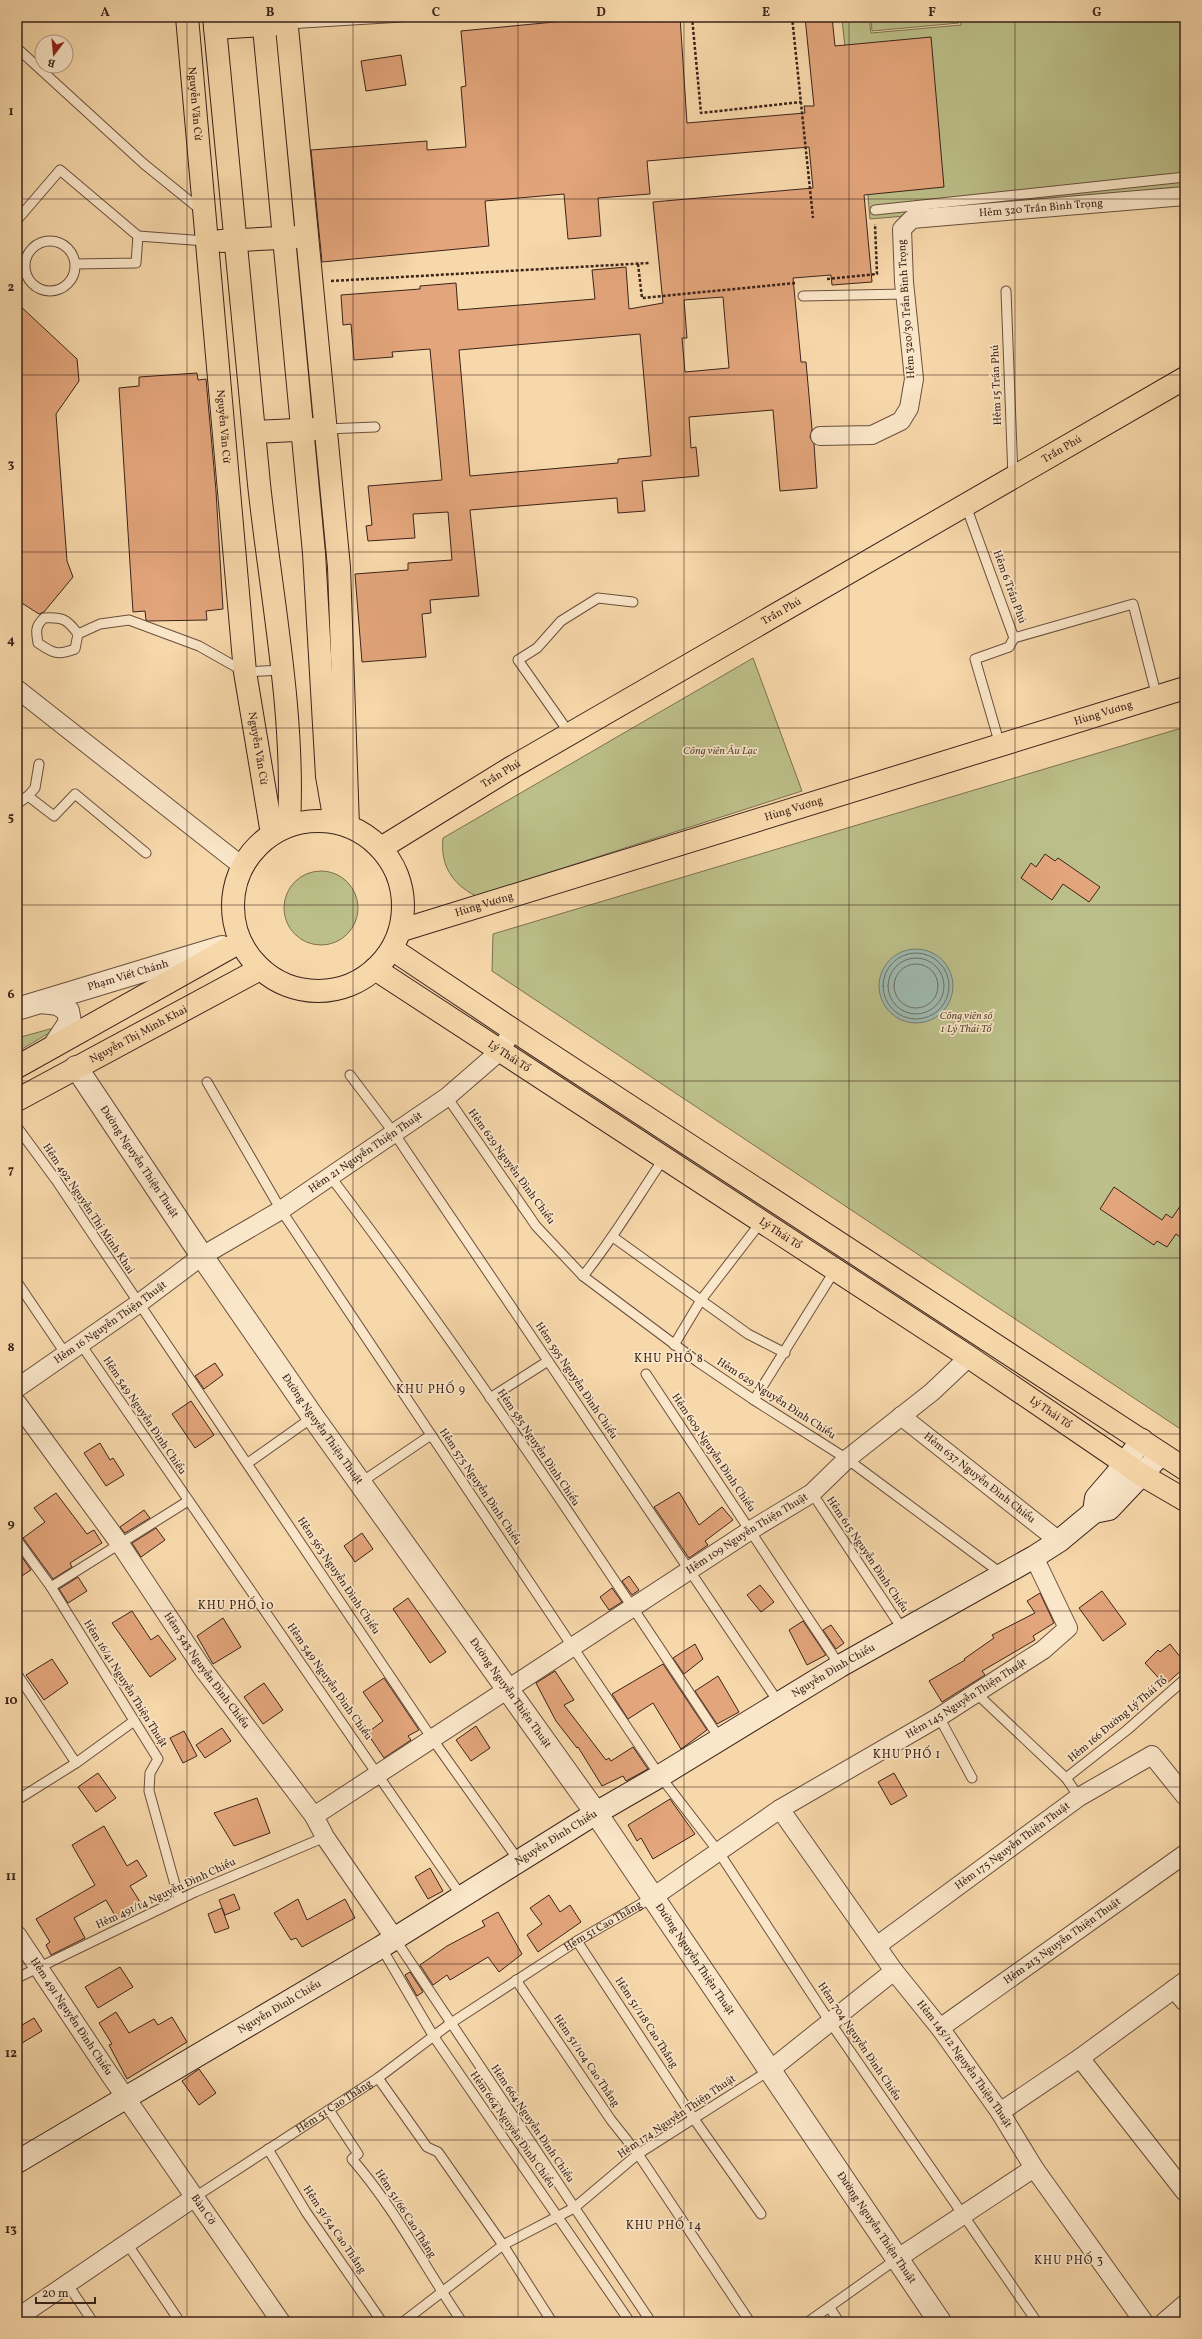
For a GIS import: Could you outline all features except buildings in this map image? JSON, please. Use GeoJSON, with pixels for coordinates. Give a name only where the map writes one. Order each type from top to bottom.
{"type":"FeatureCollection","features":[{"type":"Feature","properties":{"kind":"main road","name":"Nguyễn Văn Cừ"},"geometry":{"type":"LineString","coordinates":[[188,17],[245,672],[281,829]]}},
{"type":"Feature","properties":{"kind":"main road"},"geometry":{"type":"LineString","coordinates":[[281,829],[291,780],[281,670],[259,485],[214,22],[286,20],[339,567],[341,824]]}},
{"type":"Feature","properties":{"kind":"main road"},"geometry":{"type":"LineString","coordinates":[[264,21],[314,553],[326,776],[341,824]]}},
{"type":"Feature","properties":{"kind":"main road"},"geometry":{"type":"LineString","coordinates":[[208,242],[308,237]]}},
{"type":"Feature","properties":{"kind":"main road","name":"Trần Phú"},"geometry":{"type":"LineString","coordinates":[[381,848],[570,734],[1013,479],[1185,378]]}},
{"type":"Feature","properties":{"kind":"main road"},"geometry":{"type":"LineString","coordinates":[[254,432],[326,429]]}},
{"type":"Feature","properties":{"kind":"main road"},"geometry":{"type":"LineString","coordinates":[[229,487],[259,485]]}},
{"type":"Feature","properties":{"kind":"main road","name":"Hùng Vương"},"geometry":{"type":"LineString","coordinates":[[402,930],[1185,688]]}},
{"type":"Feature","properties":{"kind":"main road"},"geometry":{"type":"LineString","coordinates":[[308,821],[341,824],[360,832],[381,848],[393,866],[402,892],[402,930],[392,949],[375,969],[361,980],[345,987],[327,991],[291,987],[260,969],[240,942],[232,905],[235,885],[242,866],[250,853],[281,829],[308,821]]}},
{"type":"Feature","properties":{"kind":"main road"},"geometry":{"type":"LineString","coordinates":[[17,1067],[240,942]]}},
{"type":"Feature","properties":{"kind":"main road"},"geometry":{"type":"LineString","coordinates":[[392,949],[513,1030],[1185,1469]]}},
{"type":"Feature","properties":{"kind":"main road","name":"Nguyễn Thị Minh Khai"},"geometry":{"type":"LineString","coordinates":[[17,1100],[260,969]]}},
{"type":"Feature","properties":{"kind":"main road","name":"Lý Thái Tổ"},"geometry":{"type":"LineString","coordinates":[[375,969],[836,1270],[1142,1475],[1185,1500]]}},
{"type":"Feature","properties":{"kind":"street","name":"Hẻm 320 Trần Bình Trọng"},"geometry":{"type":"LineString","coordinates":[[902,229],[912,219],[1185,196]]}},
{"type":"Feature","properties":{"kind":"street","name":"Hẻm 320/30 Trần Bình Trọng"},"geometry":{"type":"LineString","coordinates":[[820,436],[872,435],[901,421],[909,408],[914,379],[905,294],[902,229]]}},
{"type":"Feature","properties":{"kind":"street"},"geometry":{"type":"LineString","coordinates":[[17,689],[242,866]]}},
{"type":"Feature","properties":{"kind":"street","name":"Phạm Viết Chánh"},"geometry":{"type":"LineString","coordinates":[[17,1009],[240,942]]}},
{"type":"Feature","properties":{"kind":"street"},"geometry":{"type":"LineString","coordinates":[[41,1002],[58,1004],[68,1011],[70,1022],[54,1046]]}},
{"type":"Feature","properties":{"kind":"street","name":"Hẻm 21 Nguyễn Thiện Thuật"},"geometry":{"type":"LineString","coordinates":[[202,1256],[281,1210],[447,1097],[500,1051],[513,1030]]}},
{"type":"Feature","properties":{"kind":"street","name":"Đường Nguyễn Thiện Thuật"},"geometry":{"type":"LineString","coordinates":[[76,1067],[202,1256],[313,1417],[596,1813],[940,2322]]}},
{"type":"Feature","properties":{"kind":"street","name":"Hẻm 16 Nguyễn Thiện Thuật"},"geometry":{"type":"LineString","coordinates":[[17,1388],[65,1353],[138,1304],[202,1256]]}},
{"type":"Feature","properties":{"kind":"street","name":"Hẻm 109 Nguyễn Thiện Thuật"},"geometry":{"type":"LineString","coordinates":[[314,1816],[431,1737],[634,1608],[751,1530],[812,1493],[847,1459],[932,1392],[969,1358]]}},
{"type":"Feature","properties":{"kind":"street","name":"Hẻm 543 Nguyễn Ðình Chiểu"},"geometry":{"type":"LineString","coordinates":[[17,1403],[120,1544],[203,1670],[314,1816],[388,1943]]}},
{"type":"Feature","properties":{"kind":"street","name":"Hẻm 637 Nguyễn Ðình Chiểu"},"geometry":{"type":"LineString","coordinates":[[900,1416],[1059,1540]]}},
{"type":"Feature","properties":{"kind":"street"},"geometry":{"type":"LineString","coordinates":[[1094,1512],[1096,1498],[1142,1440]]}},
{"type":"Feature","properties":{"kind":"street","name":"Nguyễn Đình Chiểu"},"geometry":{"type":"LineString","coordinates":[[17,2162],[388,1943],[596,1813],[660,1776],[840,1666],[1034,1557],[1059,1540],[1094,1512],[1109,1508],[1161,1454]]}},
{"type":"Feature","properties":{"kind":"street","name":"Hẻm 145 Nguyễn Thiện Thuật"},"geometry":{"type":"LineString","coordinates":[[653,1897],[780,1809],[939,1717],[1043,1650],[1068,1628],[1034,1557]]}},
{"type":"Feature","properties":{"kind":"street","name":"Hẻm 175 Nguyễn Thiện Thuật"},"geometry":{"type":"LineString","coordinates":[[878,1946],[1079,1797],[1152,1755],[1185,1796]]}},
{"type":"Feature","properties":{"kind":"street","name":"Hẻm 145/12 Nguyễn Thiện Thuật"},"geometry":{"type":"LineString","coordinates":[[780,1809],[878,1946],[894,1971],[940,2028],[1000,2112],[1034,2168],[1144,2322]]}},
{"type":"Feature","properties":{"kind":"street","name":"Hẻm 213 Nguyễn Thiện Thuật"},"geometry":{"type":"LineString","coordinates":[[940,2028],[1185,1854]]}},
{"type":"Feature","properties":{"kind":"street","name":"Hẻm 491 Nguyễn Ðình Chiểu"},"geometry":{"type":"LineString","coordinates":[[17,1935],[126,2098]]}},
{"type":"Feature","properties":{"kind":"street"},"geometry":{"type":"LineString","coordinates":[[770,2070],[894,1971]]}},
{"type":"Feature","properties":{"kind":"street"},"geometry":{"type":"LineString","coordinates":[[1000,2112],[1181,1991]]}},
{"type":"Feature","properties":{"kind":"street"},"geometry":{"type":"LineString","coordinates":[[1080,2058],[1185,2192]]}},
{"type":"Feature","properties":{"kind":"street","name":"Bàn Cờ"},"geometry":{"type":"LineString","coordinates":[[126,2098],[281,2322]]}},
{"type":"Feature","properties":{"kind":"street"},"geometry":{"type":"LineString","coordinates":[[898,2258],[961,2214],[1034,2168]]}},
{"type":"Feature","properties":{"kind":"street","name":"Hẻm 51 Cao Thắng"},"geometry":{"type":"LineString","coordinates":[[17,2318],[68,2285],[126,2242],[195,2196]]}},
{"type":"Feature","properties":{"kind":"street"},"geometry":{"type":"LineString","coordinates":[[1164,2322],[1185,2304]]}},
{"type":"Feature","properties":{"kind":"lane"},"geometry":{"type":"LineString","coordinates":[[286,20],[402,17]]}},
{"type":"Feature","properties":{"kind":"lane"},"geometry":{"type":"LineString","coordinates":[[17,48],[144,164],[206,214]]}},
{"type":"Feature","properties":{"kind":"lane"},"geometry":{"type":"LineString","coordinates":[[17,220],[60,170],[138,236],[208,242]]}},
{"type":"Feature","properties":{"kind":"lane"},"geometry":{"type":"LineString","coordinates":[[874,210],[1185,177]]}},
{"type":"Feature","properties":{"kind":"lane"},"geometry":{"type":"LineString","coordinates":[[76,264],[136,263],[138,236]]}},
{"type":"Feature","properties":{"kind":"lane"},"geometry":{"type":"LineString","coordinates":[[48,240],[61,243],[68,248],[76,264],[70,281],[56,290],[38,288],[31,283],[24,267],[29,250],[36,244],[48,240]]}},
{"type":"Feature","properties":{"kind":"lane","name":"Hẻm 15 Trần Phú"},"geometry":{"type":"LineString","coordinates":[[1006,291],[1013,479]]}},
{"type":"Feature","properties":{"kind":"lane"},"geometry":{"type":"LineString","coordinates":[[803,296],[905,294]]}},
{"type":"Feature","properties":{"kind":"lane"},"geometry":{"type":"LineString","coordinates":[[326,429],[375,427]]}},
{"type":"Feature","properties":{"kind":"lane","name":"Hẻm 6 Trần Phú"},"geometry":{"type":"LineString","coordinates":[[966,506],[1014,638],[1009,647],[975,659],[1000,745]]}},
{"type":"Feature","properties":{"kind":"lane"},"geometry":{"type":"LineString","coordinates":[[570,734],[518,660],[537,648],[561,621],[598,598],[633,602]]}},
{"type":"Feature","properties":{"kind":"lane"},"geometry":{"type":"LineString","coordinates":[[1014,638],[1133,604],[1157,697]]}},
{"type":"Feature","properties":{"kind":"lane"},"geometry":{"type":"LineString","coordinates":[[58,617],[70,623],[78,634],[75,649],[61,654],[50,652],[38,643],[36,631],[38,623],[44,618],[58,617]]}},
{"type":"Feature","properties":{"kind":"lane"},"geometry":{"type":"LineString","coordinates":[[78,634],[100,624],[129,620],[199,646],[245,672],[281,670]]}},
{"type":"Feature","properties":{"kind":"lane"},"geometry":{"type":"LineString","coordinates":[[17,804],[28,796],[35,788],[39,764]]}},
{"type":"Feature","properties":{"kind":"lane"},"geometry":{"type":"LineString","coordinates":[[28,796],[54,816],[75,794],[146,853]]}},
{"type":"Feature","properties":{"kind":"lane","name":"Hẻm 595 Nguyễn Ðình Chiểu"},"geometry":{"type":"LineString","coordinates":[[350,1075],[394,1133],[779,1703]]}},
{"type":"Feature","properties":{"kind":"lane","name":"Hẻm 575 Nguyễn Ðình Chiểu"},"geometry":{"type":"LineString","coordinates":[[206,1082],[281,1210],[660,1776]]}},
{"type":"Feature","properties":{"kind":"lane","name":"Hẻm 629 Nguyễn Ðình Chiểu"},"geometry":{"type":"LineString","coordinates":[[447,1097],[536,1226],[583,1276],[674,1345],[754,1400],[847,1459],[1003,1575]]}},
{"type":"Feature","properties":{"kind":"lane","name":"Hẻm 492 Nguyễn Thị Minh Khai"},"geometry":{"type":"LineString","coordinates":[[17,1127],[56,1180],[138,1304]]}},
{"type":"Feature","properties":{"kind":"lane"},"geometry":{"type":"LineString","coordinates":[[583,1276],[613,1237],[664,1158]]}},
{"type":"Feature","properties":{"kind":"lane","name":"Hẻm 585 Nguyễn Ðình Chiểu"},"geometry":{"type":"LineString","coordinates":[[330,1176],[406,1277],[490,1398],[634,1608],[720,1739]]}},
{"type":"Feature","properties":{"kind":"lane"},"geometry":{"type":"LineString","coordinates":[[674,1345],[701,1300],[761,1222]]}},
{"type":"Feature","properties":{"kind":"lane"},"geometry":{"type":"LineString","coordinates":[[613,1237],[748,1334],[785,1353]]}},
{"type":"Feature","properties":{"kind":"lane"},"geometry":{"type":"LineString","coordinates":[[754,1400],[836,1270]]}},
{"type":"Feature","properties":{"kind":"lane"},"geometry":{"type":"LineString","coordinates":[[17,1282],[65,1353]]}},
{"type":"Feature","properties":{"kind":"lane","name":"Hẻm 563 Nguyễn Ðình Chiểu"},"geometry":{"type":"LineString","coordinates":[[138,1304],[248,1463],[431,1737],[519,1861]]}},
{"type":"Feature","properties":{"kind":"lane"},"geometry":{"type":"LineString","coordinates":[[939,1338],[952,1317]]}},
{"type":"Feature","properties":{"kind":"lane","name":"Hẻm 549 Nguyễn Ðình Chiểu"},"geometry":{"type":"LineString","coordinates":[[80,1343],[462,1896]]}},
{"type":"Feature","properties":{"kind":"lane"},"geometry":{"type":"LineString","coordinates":[[490,1398],[548,1361]]}},
{"type":"Feature","properties":{"kind":"lane","name":"Hẻm 609 Nguyễn Ðình Chiểu"},"geometry":{"type":"LineString","coordinates":[[646,1374],[840,1666]]}},
{"type":"Feature","properties":{"kind":"lane"},"geometry":{"type":"LineString","coordinates":[[248,1463],[313,1417]]}},
{"type":"Feature","properties":{"kind":"lane"},"geometry":{"type":"LineString","coordinates":[[360,1483],[431,1434]]}},
{"type":"Feature","properties":{"kind":"lane","name":"Hẻm 615 Nguyễn Ðình Chiểu"},"geometry":{"type":"LineString","coordinates":[[812,1493],[903,1630]]}},
{"type":"Feature","properties":{"kind":"lane"},"geometry":{"type":"LineString","coordinates":[[51,1587],[188,1501]]}},
{"type":"Feature","properties":{"kind":"lane","name":"Hẻm 16/41 Nguyễn Thiện Thuật"},"geometry":{"type":"LineString","coordinates":[[17,1540],[51,1587],[158,1759],[150,1773],[149,1791],[178,1900]]}},
{"type":"Feature","properties":{"kind":"lane"},"geometry":{"type":"LineString","coordinates":[[17,1674],[76,1763]]}},
{"type":"Feature","properties":{"kind":"lane","name":"Hẻm 166 Đường Lý Thái Tổ"},"geometry":{"type":"LineString","coordinates":[[1066,1778],[1127,1730],[1185,1679]]}},
{"type":"Feature","properties":{"kind":"lane"},"geometry":{"type":"LineString","coordinates":[[976,1693],[1066,1778],[1079,1797]]}},
{"type":"Feature","properties":{"kind":"lane"},"geometry":{"type":"LineString","coordinates":[[939,1717],[972,1778]]}},
{"type":"Feature","properties":{"kind":"lane"},"geometry":{"type":"LineString","coordinates":[[17,1800],[76,1763],[134,1721]]}},
{"type":"Feature","properties":{"kind":"lane","name":"Hẻm 704 Nguyễn Đình Chiểu"},"geometry":{"type":"LineString","coordinates":[[660,1776],[718,1851],[830,2022],[961,2214],[1037,2322]]}},
{"type":"Feature","properties":{"kind":"lane","name":"Hẻm 491/14 Nguyễn Ðình Chiểu"},"geometry":{"type":"LineString","coordinates":[[17,1978],[178,1900],[325,1837]]}},
{"type":"Feature","properties":{"kind":"lane","name":"Hẻm 51 Cao Thắng"},"geometry":{"type":"LineString","coordinates":[[195,2196],[378,2078],[451,2023],[516,1980],[577,1941],[653,1897]]}},
{"type":"Feature","properties":{"kind":"lane","name":"Hẻm 51/118 Cao Thắng"},"geometry":{"type":"LineString","coordinates":[[577,1941],[694,2119],[761,2214]]}},
{"type":"Feature","properties":{"kind":"lane","name":"Hẻm 664 Nguyễn Ðình Chiểu"},"geometry":{"type":"LineString","coordinates":[[388,1943],[451,2023],[651,2322]]}},
{"type":"Feature","properties":{"kind":"lane","name":"Hẻm 664 Nguyễn Đình Chiểu"},"geometry":{"type":"LineString","coordinates":[[388,1943],[434,2037],[630,2322]]}},
{"type":"Feature","properties":{"kind":"lane","name":"Hẻm 51/104 Cao Thắng"},"geometry":{"type":"LineString","coordinates":[[516,1980],[611,2120],[638,2154],[750,2322]]}},
{"type":"Feature","properties":{"kind":"lane","name":"Hẻm 174 Nguyễn Thiện Thuật"},"geometry":{"type":"LineString","coordinates":[[403,2322],[443,2294],[503,2245],[558,2218],[574,2208],[638,2154],[770,2070]]}},
{"type":"Feature","properties":{"kind":"lane"},"geometry":{"type":"LineString","coordinates":[[378,2078],[427,2147],[438,2152],[503,2245],[552,2322]]}},
{"type":"Feature","properties":{"kind":"lane","name":"Hẻm 51/66 Cao Thắng"},"geometry":{"type":"LineString","coordinates":[[328,2110],[358,2154],[352,2159],[370,2180],[394,2214],[443,2294]]}},
{"type":"Feature","properties":{"kind":"lane","name":"Hẻm 51/54 Cao Thắng"},"geometry":{"type":"LineString","coordinates":[[268,2149],[306,2212],[382,2322]]}},
{"type":"Feature","properties":{"kind":"lane"},"geometry":{"type":"LineString","coordinates":[[126,2242],[180,2322]]}},
{"type":"Feature","properties":{"kind":"lane"},"geometry":{"type":"LineString","coordinates":[[808,2322],[830,2308],[898,2258]]}},
{"type":"Feature","properties":{"kind":"lane"},"geometry":{"type":"LineString","coordinates":[[68,2285],[93,2322]]}},
{"type":"Feature","properties":{"kind":"lane"},"geometry":{"type":"LineString","coordinates":[[443,2294],[462,2322]]}},
{"type":"Feature","properties":{"kind":"lane"},"geometry":{"type":"LineString","coordinates":[[830,2308],[839,2322]]}},
{"type":"Feature","properties":{"kind":"lane"},"geometry":{"type":"LineString","coordinates":[[17,2318],[20,2322]]}},
{"type":"Feature","properties":{"kind":"path"},"geometry":{"type":"LineString","coordinates":[[692,17],[701,113],[801,102]]}},
{"type":"Feature","properties":{"kind":"path"},"geometry":{"type":"LineString","coordinates":[[792,17],[813,218]]}},
{"type":"Feature","properties":{"kind":"path"},"geometry":{"type":"LineString","coordinates":[[822,280],[877,274],[874,210]]}},
{"type":"Feature","properties":{"kind":"path"},"geometry":{"type":"LineString","coordinates":[[312,282],[649,263]]}},
{"type":"Feature","properties":{"kind":"path"},"geometry":{"type":"LineString","coordinates":[[638,264],[642,298],[799,282]]}},
{"type":"Feature","properties":{"kind":"green space"},"geometry":{"type":"Polygon","coordinates":[[[871,17],[958,17],[959,23],[872,31],[871,17]]]}},
{"type":"Feature","properties":{"kind":"green space"},"geometry":{"type":"Polygon","coordinates":[[[960,17],[1185,17],[1185,192],[870,219],[861,117],[852,110],[842,20],[869,18],[871,33],[961,25],[960,17]]]}},
{"type":"Feature","properties":{"kind":"green space","name":"Công viên Âu Lạc"},"geometry":{"type":"Polygon","coordinates":[[[753,658],[802,791],[476,896],[460,886],[449,873],[444,857],[443,838],[753,658]]]}},
{"type":"Feature","properties":{"kind":"green space","name":"Công viên số 1 Lý Thái Tổ"},"geometry":{"type":"Polygon","coordinates":[[[1185,727],[1185,1432],[492,971],[493,934],[1185,727]]]}},
{"type":"Feature","properties":{"kind":"green space"},"geometry":{"type":"Polygon","coordinates":[[[321,871],[335,874],[347,882],[355,894],[358,908],[355,922],[347,934],[335,942],[321,945],[307,942],[295,934],[287,922],[284,908],[287,894],[295,882],[307,874],[321,871]]]}},
{"type":"Feature","properties":{"kind":"green space"},"geometry":{"type":"Polygon","coordinates":[[[61,1026],[17,1052],[17,1038],[61,1026]]]}},
{"type":"Feature","properties":{"kind":"water"},"geometry":{"type":"Polygon","coordinates":[[[909,949],[923,949],[937,955],[947,965],[953,979],[953,993],[947,1007],[937,1017],[923,1023],[909,1023],[895,1017],[885,1007],[879,993],[879,979],[885,965],[895,955],[909,949]]]}},
{"type":"Feature","properties":{"kind":"district","name":"KHU PHỐ 8"},"geometry":{"type":"Point","coordinates":[669,1359]}},
{"type":"Feature","properties":{"kind":"district","name":"KHU PHỐ 9"},"geometry":{"type":"Point","coordinates":[431,1390]}},
{"type":"Feature","properties":{"kind":"district","name":"KHU PHỐ 10"},"geometry":{"type":"Point","coordinates":[236,1606]}},
{"type":"Feature","properties":{"kind":"district","name":"KHU PHỐ 1"},"geometry":{"type":"Point","coordinates":[907,1755]}},
{"type":"Feature","properties":{"kind":"district","name":"KHU PHỐ 14"},"geometry":{"type":"Point","coordinates":[664,2226]}},
{"type":"Feature","properties":{"kind":"district","name":"KHU PHỐ 3"},"geometry":{"type":"Point","coordinates":[1069,2261]}}]}
